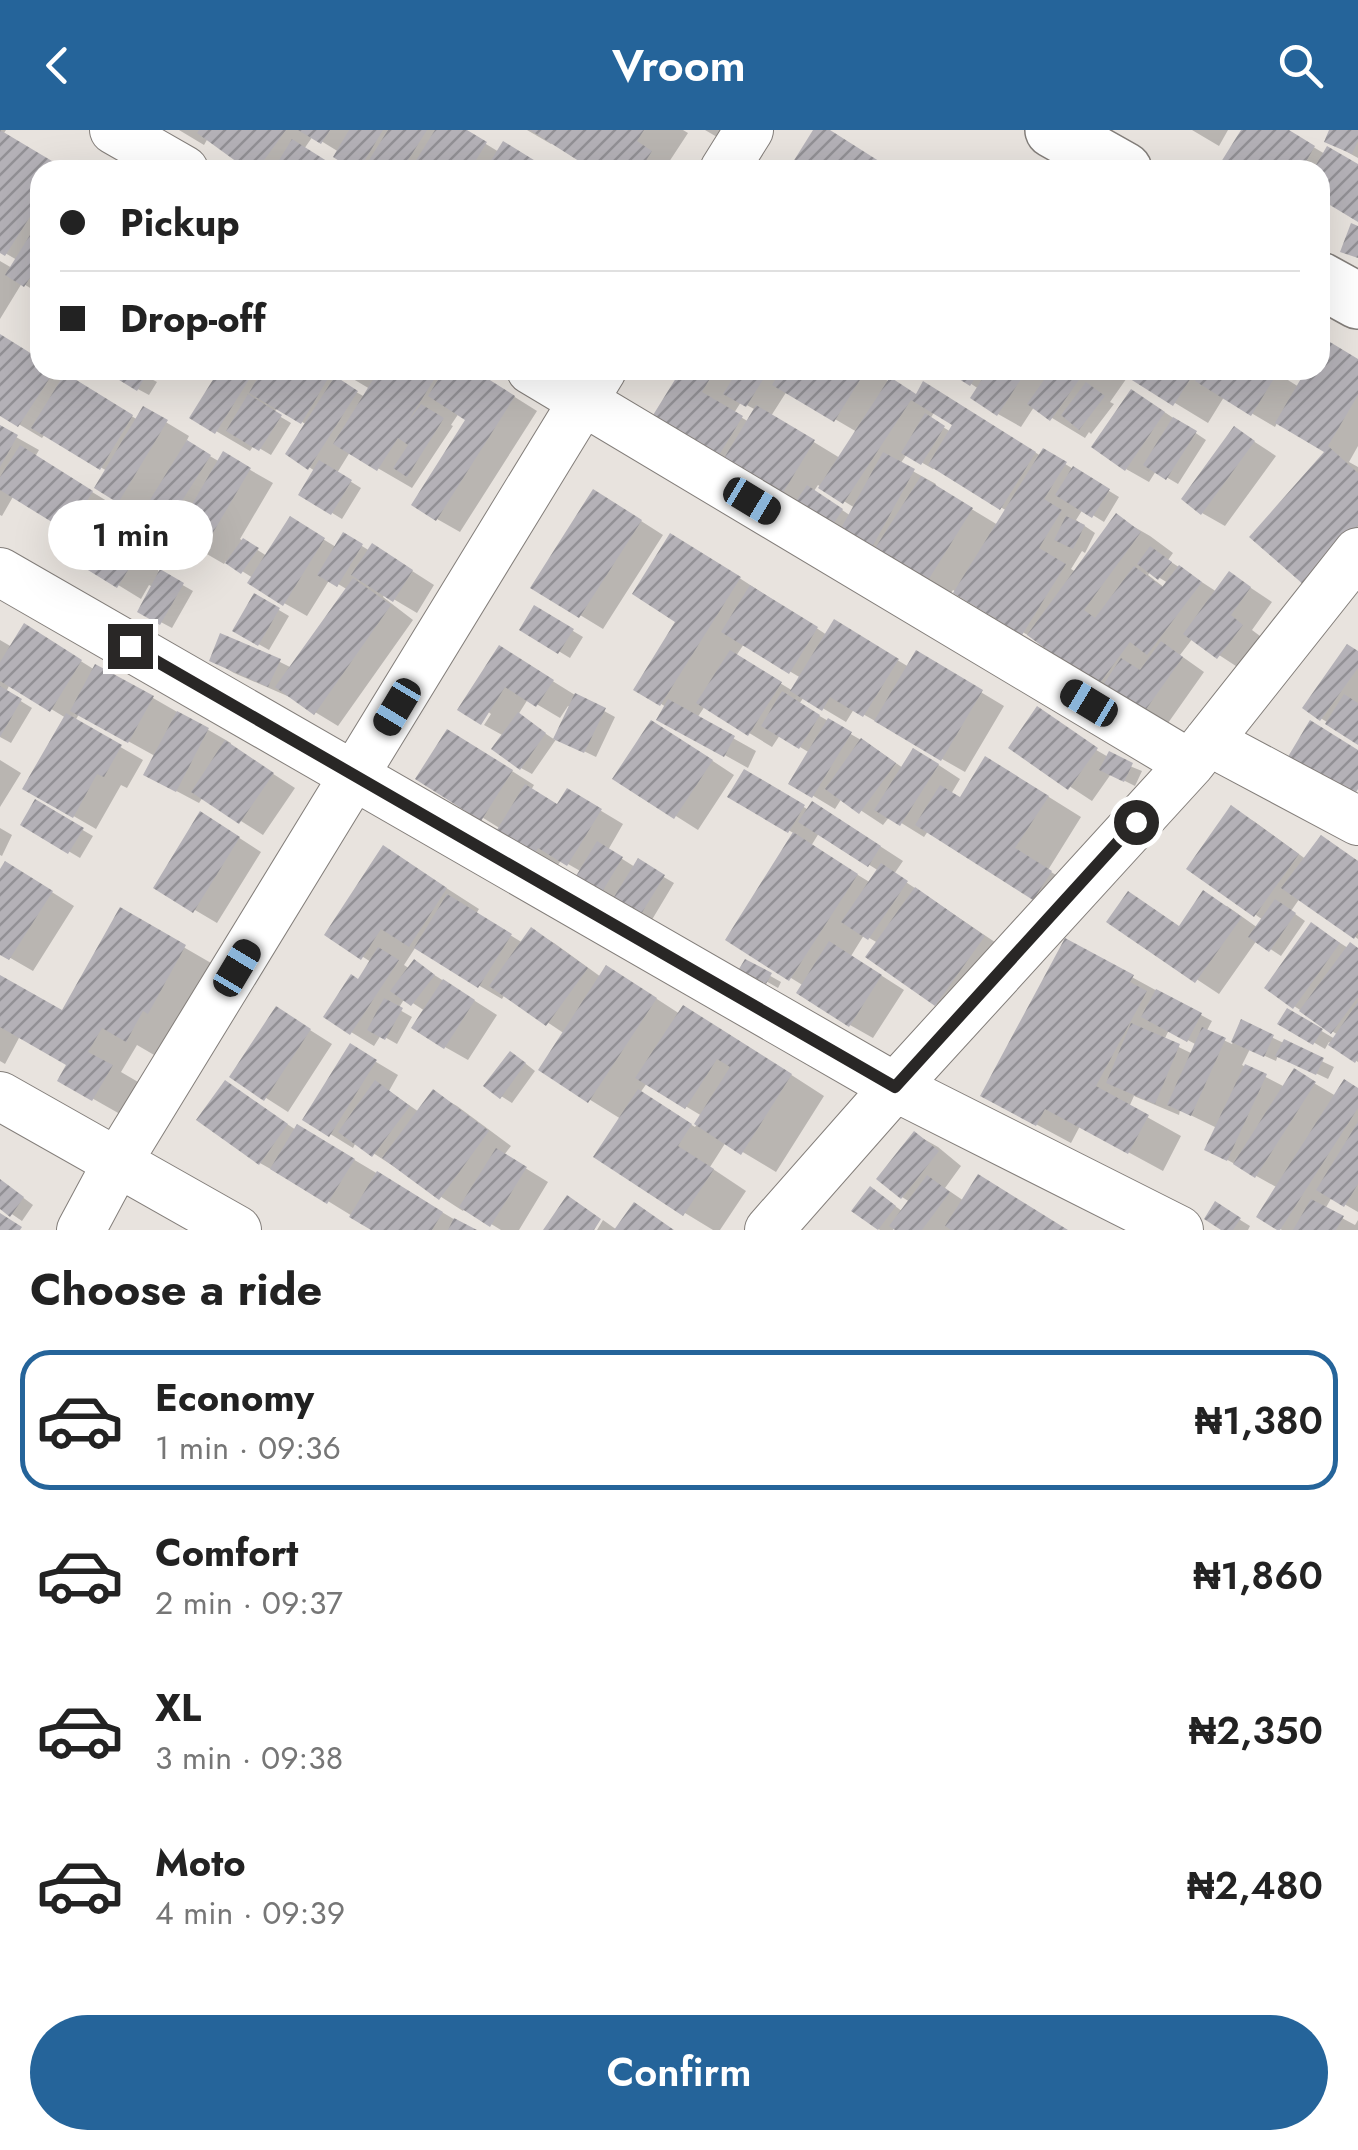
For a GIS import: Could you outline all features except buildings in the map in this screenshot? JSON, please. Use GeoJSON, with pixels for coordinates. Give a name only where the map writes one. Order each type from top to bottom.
{"type":"FeatureCollection","features":[{"type":"Feature","properties":{"kind":"street"},"geometry":{"type":"LineString","coordinates":[[114,130],[166,160]]}},
{"type":"Feature","properties":{"kind":"street"},"geometry":{"type":"LineString","coordinates":[[730,160],[749,130]]}},
{"type":"Feature","properties":{"kind":"street"},"geometry":{"type":"LineString","coordinates":[[1053,130],[1106,160]]}},
{"type":"Feature","properties":{"kind":"street"},"geometry":{"type":"LineString","coordinates":[[1330,286],[1358,301]]}},
{"type":"Feature","properties":{"kind":"street"},"geometry":{"type":"LineString","coordinates":[[81,1230],[118,1162],[592,385],[1199,752],[1358,821]]}},
{"type":"Feature","properties":{"kind":"street"},"geometry":{"type":"LineString","coordinates":[[769,1230],[1199,752],[1358,552]]}},
{"type":"Feature","properties":{"kind":"street"},"geometry":{"type":"LineString","coordinates":[[0,572],[1111,1215],[1179,1230]]}},
{"type":"Feature","properties":{"kind":"street"},"geometry":{"type":"LineString","coordinates":[[0,1096],[237,1230]]}},
{"type":"Feature","properties":{"kind":"route"},"geometry":{"type":"LineString","coordinates":[[130,646],[895,1087],[1136,822]]}}]}
